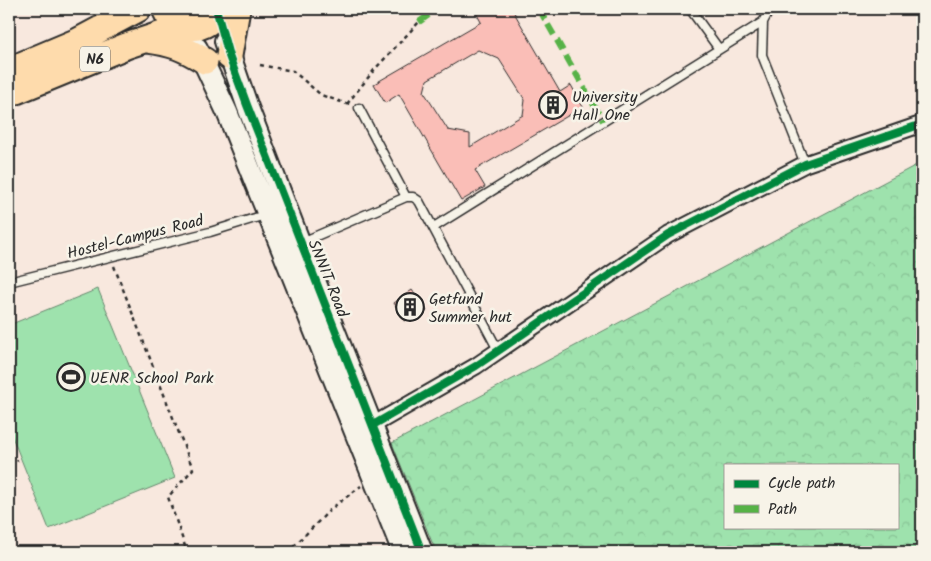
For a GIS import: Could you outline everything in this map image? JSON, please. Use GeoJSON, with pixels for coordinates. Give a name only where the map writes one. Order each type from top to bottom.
{"type":"FeatureCollection","features":[{"type":"Feature","properties":{"kind":"main road","name":"N6"},"geometry":{"type":"LineString","coordinates":[[9,70],[78,41],[138,9]]}},
{"type":"Feature","properties":{"kind":"main road"},"geometry":{"type":"LineString","coordinates":[[165,9],[170,18],[185,27]]}},
{"type":"Feature","properties":{"kind":"main road","name":"N6"},"geometry":{"type":"LineString","coordinates":[[9,94],[145,39],[185,27],[196,28],[205,25],[224,10]]}},
{"type":"Feature","properties":{"kind":"main road"},"geometry":{"type":"LineString","coordinates":[[224,10],[229,56]]}},
{"type":"Feature","properties":{"kind":"main road"},"geometry":{"type":"LineString","coordinates":[[145,39],[170,42],[187,49],[204,62]]}},
{"type":"Feature","properties":{"kind":"street","name":"SNNIT Road"},"geometry":{"type":"LineString","coordinates":[[185,27],[204,62],[268,214],[403,552]]}},
{"type":"Feature","properties":{"kind":"street","name":"SNNIT Road"},"geometry":{"type":"LineString","coordinates":[[229,56],[300,244],[422,552]]}},
{"type":"Feature","properties":{"kind":"street"},"geometry":{"type":"LineString","coordinates":[[373,426],[499,352],[668,235],[805,164],[922,124]]}},
{"type":"Feature","properties":{"kind":"lane"},"geometry":{"type":"LineString","coordinates":[[690,9],[719,49]]}},
{"type":"Feature","properties":{"kind":"lane"},"geometry":{"type":"LineString","coordinates":[[770,9],[763,22],[762,55],[805,164]]}},
{"type":"Feature","properties":{"kind":"lane"},"geometry":{"type":"LineString","coordinates":[[434,227],[763,22]]}},
{"type":"Feature","properties":{"kind":"lane"},"geometry":{"type":"LineString","coordinates":[[359,108],[406,197]]}},
{"type":"Feature","properties":{"kind":"lane"},"geometry":{"type":"LineString","coordinates":[[300,244],[406,197],[413,197],[419,201],[434,227],[499,352]]}},
{"type":"Feature","properties":{"kind":"lane","name":"Hostel-Campus Road"},"geometry":{"type":"LineString","coordinates":[[9,282],[210,232],[268,214]]}},
{"type":"Feature","properties":{"kind":"path"},"geometry":{"type":"LineString","coordinates":[[347,104],[375,69],[419,22]]}},
{"type":"Feature","properties":{"kind":"path"},"geometry":{"type":"LineString","coordinates":[[260,65],[293,71],[321,95],[359,108]]}},
{"type":"Feature","properties":{"kind":"path"},"geometry":{"type":"LineString","coordinates":[[111,256],[193,469],[168,497],[186,552]]}},
{"type":"Feature","properties":{"kind":"path"},"geometry":{"type":"LineString","coordinates":[[9,464],[18,460]]}},
{"type":"Feature","properties":{"kind":"path"},"geometry":{"type":"LineString","coordinates":[[288,552],[332,508],[373,477]]}},
{"type":"Feature","properties":{"kind":"green space"},"geometry":{"type":"Polygon","coordinates":[[[922,162],[922,552],[436,552],[392,443],[922,162]]]}},
{"type":"Feature","properties":{"kind":"green space","name":"UENR School Park"},"geometry":{"type":"Polygon","coordinates":[[[98,289],[175,478],[49,529],[9,429],[9,325],[98,289]]]}},
{"type":"Feature","properties":{"kind":"building","name":"University Hall One"},"geometry":{"type":"Polygon","coordinates":[[[474,9],[512,9],[560,92],[571,85],[583,107],[475,170],[485,187],[461,201],[399,94],[385,103],[374,84],[481,22],[474,9]],[[478,50],[427,80],[424,92],[448,130],[470,134],[470,147],[523,115],[525,100],[499,59],[478,50]]]}},
{"type":"Feature","properties":{"kind":"building","name":"Getfund Summer hut"},"geometry":{"type":"Polygon","coordinates":[[[412,290],[427,311],[404,321],[394,303],[412,290]]]}},
{"type":"Feature","properties":{"kind":"marked path"},"geometry":{"type":"LineString","coordinates":[[419,22],[437,9]]}},
{"type":"Feature","properties":{"kind":"marked path"},"geometry":{"type":"LineString","coordinates":[[539,9],[603,121]]}},
{"type":"Feature","properties":{"kind":"cycle path"},"geometry":{"type":"LineString","coordinates":[[217,12],[229,56],[247,105],[422,552]]}},
{"type":"Feature","properties":{"kind":"cycle path"},"geometry":{"type":"LineString","coordinates":[[373,425],[476,366],[668,235],[805,164],[922,124]]}},
{"type":"Feature","properties":{"kind":"place","name":"University Hall One"},"geometry":{"type":"Point","coordinates":[553,105]}},
{"type":"Feature","properties":{"kind":"place","name":"Getfund Summer hut"},"geometry":{"type":"Point","coordinates":[410,307]}},
{"type":"Feature","properties":{"kind":"place","name":"UENR School Park"},"geometry":{"type":"Point","coordinates":[71,377]}}]}
